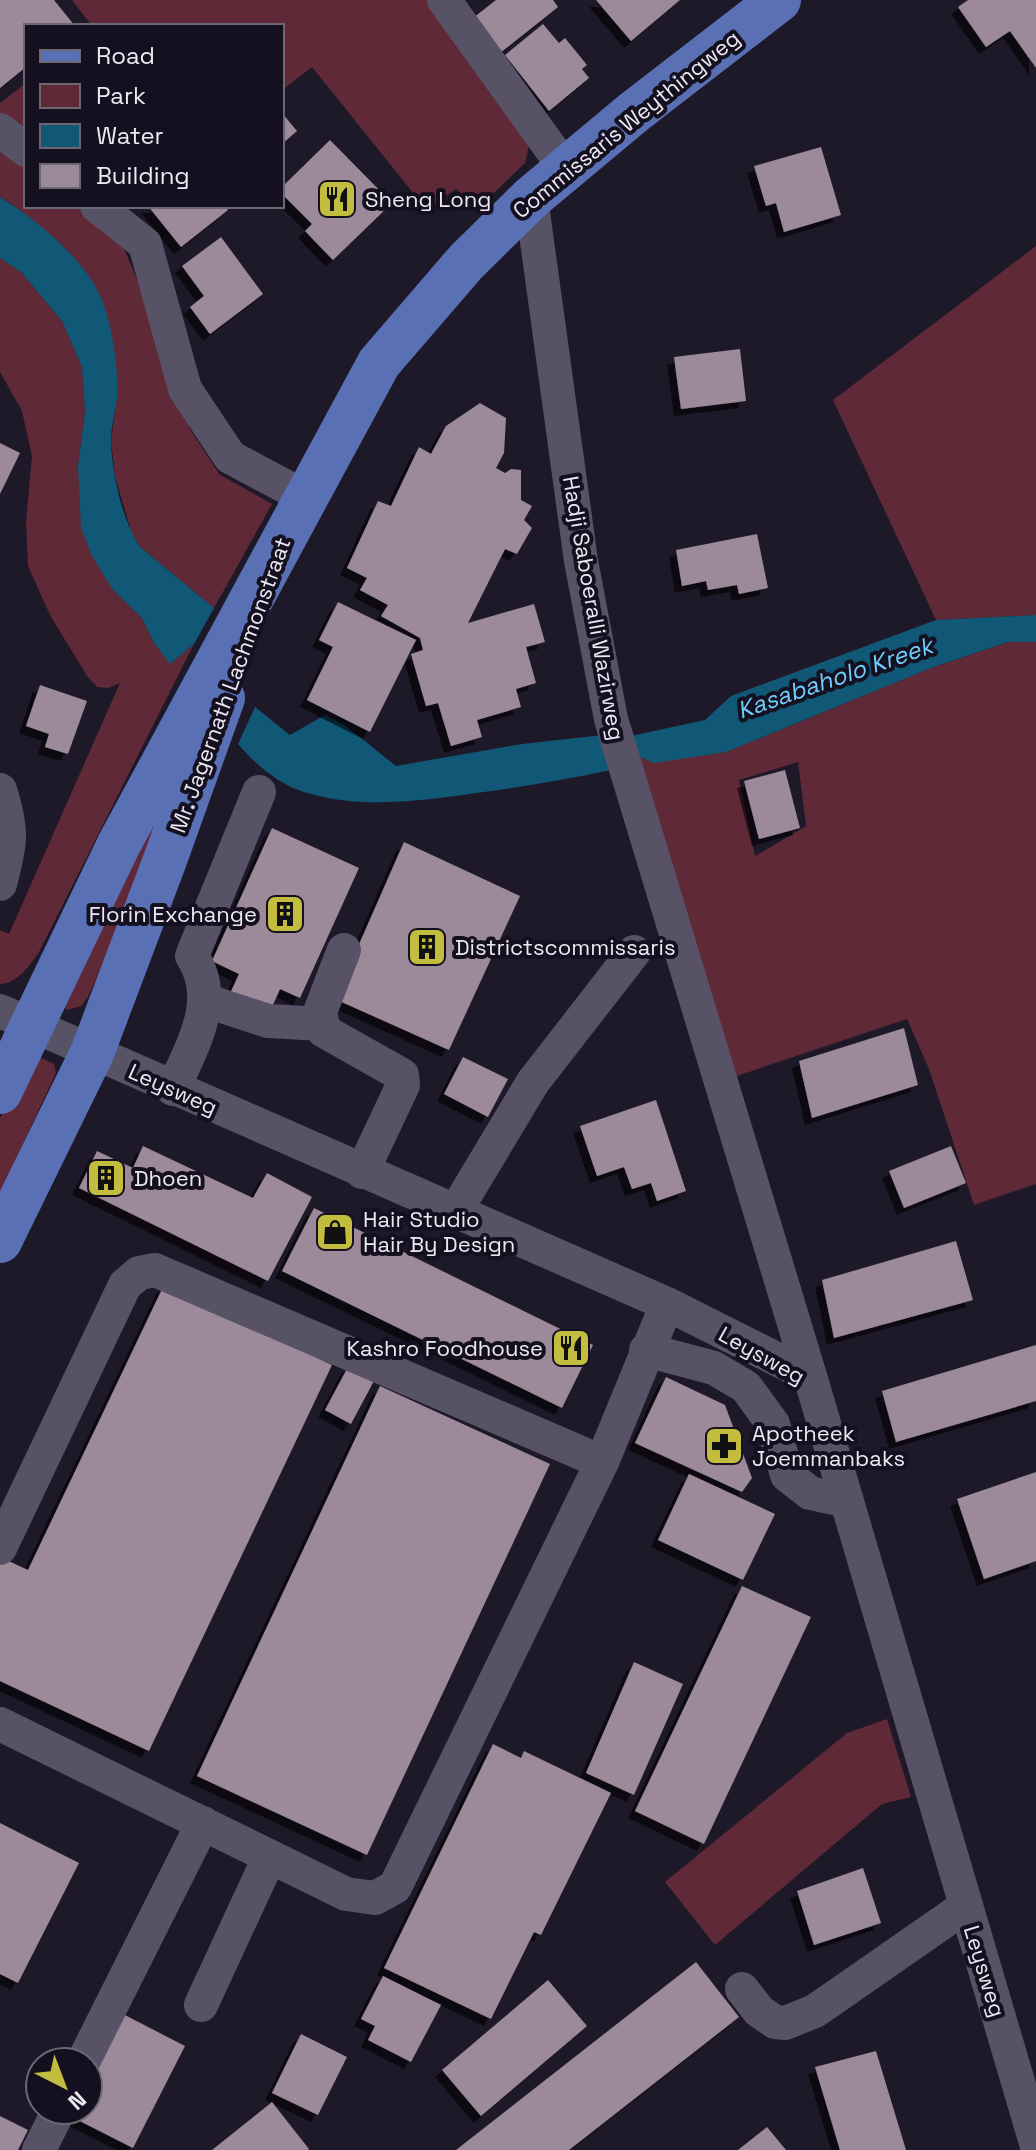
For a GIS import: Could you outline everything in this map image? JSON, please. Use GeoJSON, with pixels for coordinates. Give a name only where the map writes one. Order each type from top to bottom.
{"type":"FeatureCollection","features":[{"type":"Feature","properties":{"kind":"main road","name":"Commissaris Weythingweg"},"geometry":{"type":"LineString","coordinates":[[297,512],[379,363],[466,262],[565,168],[779,0]]}},
{"type":"Feature","properties":{"kind":"main road","name":"Mr. Jagernath Lachmonstraat"},"geometry":{"type":"LineString","coordinates":[[0,1092],[16,1018],[119,844],[297,512]]}},
{"type":"Feature","properties":{"kind":"main road","name":"Mr. Jagernath Lachmonstraat"},"geometry":{"type":"LineString","coordinates":[[0,1241],[92,1053],[208,736],[297,512]]}},
{"type":"Feature","properties":{"kind":"street"},"geometry":{"type":"LineString","coordinates":[[444,0],[565,168]]}},
{"type":"Feature","properties":{"kind":"street"},"geometry":{"type":"LineString","coordinates":[[0,130],[24,148]]}},
{"type":"Feature","properties":{"kind":"street","name":"Hadji Saboeralli Wazirweg"},"geometry":{"type":"LineString","coordinates":[[531,198],[581,561],[611,719],[810,1376]]}},
{"type":"Feature","properties":{"kind":"street"},"geometry":{"type":"LineString","coordinates":[[100,208],[145,244],[185,389],[230,457],[297,512]]}},
{"type":"Feature","properties":{"kind":"street"},"geometry":{"type":"LineString","coordinates":[[0,790],[11,825],[8,856],[0,884]]}},
{"type":"Feature","properties":{"kind":"street"},"geometry":{"type":"LineString","coordinates":[[173,1089],[197,1036],[207,1001],[200,969],[192,956],[259,792]]}},
{"type":"Feature","properties":{"kind":"street"},"geometry":{"type":"LineString","coordinates":[[344,950],[320,1012],[324,1031],[402,1075],[403,1085],[362,1172]]}},
{"type":"Feature","properties":{"kind":"street"},"geometry":{"type":"LineString","coordinates":[[455,1212],[533,1082],[634,952]]}},
{"type":"Feature","properties":{"kind":"street"},"geometry":{"type":"LineString","coordinates":[[207,1001],[268,1021],[322,1024]]}},
{"type":"Feature","properties":{"kind":"street","name":"Leysweg"},"geometry":{"type":"LineString","coordinates":[[16,1018],[667,1304],[810,1376],[1036,2142]]}},
{"type":"Feature","properties":{"kind":"street"},"geometry":{"type":"LineString","coordinates":[[0,1548],[125,1285],[139,1273],[155,1270],[602,1462]]}},
{"type":"Feature","properties":{"kind":"street"},"geometry":{"type":"LineString","coordinates":[[0,1724],[346,1894],[375,1898],[395,1887],[602,1462],[667,1304]]}},
{"type":"Feature","properties":{"kind":"street"},"geometry":{"type":"LineString","coordinates":[[646,1350],[714,1368],[746,1387],[773,1424],[787,1475],[810,1493],[847,1501]]}},
{"type":"Feature","properties":{"kind":"street"},"geometry":{"type":"LineString","coordinates":[[91,2046],[203,1823]]}},
{"type":"Feature","properties":{"kind":"street"},"geometry":{"type":"LineString","coordinates":[[201,2005],[269,1858]]}},
{"type":"Feature","properties":{"kind":"street"},"geometry":{"type":"LineString","coordinates":[[742,1989],[759,2011],[775,2022],[797,2019],[815,2011],[966,1906]]}},
{"type":"Feature","properties":{"kind":"street"},"geometry":{"type":"LineString","coordinates":[[39,2150],[51,2126]]}},
{"type":"Feature","properties":{"kind":"green space"},"geometry":{"type":"Polygon","coordinates":[[[72,0],[427,0],[530,142],[525,163],[477,209],[456,189],[426,209],[312,67],[284,88],[284,24],[90,24],[72,0]]]}},
{"type":"Feature","properties":{"kind":"green space"},"geometry":{"type":"Polygon","coordinates":[[[24,85],[24,136],[0,118],[0,103],[24,85]]]}},
{"type":"Feature","properties":{"kind":"green space"},"geometry":{"type":"Polygon","coordinates":[[[0,146],[24,163],[24,208],[87,208],[120,239],[143,294],[158,354],[190,429],[219,474],[272,504],[214,608],[140,547],[132,534],[115,477],[111,440],[117,395],[114,353],[107,318],[76,260],[16,207],[0,197],[0,146]]]}},
{"type":"Feature","properties":{"kind":"green space"},"geometry":{"type":"Polygon","coordinates":[[[1036,246],[1036,615],[936,620],[833,400],[1036,246]]]}},
{"type":"Feature","properties":{"kind":"green space"},"geometry":{"type":"Polygon","coordinates":[[[0,258],[21,272],[62,321],[82,367],[85,411],[78,466],[113,590],[142,618],[154,643],[171,663],[194,644],[39,952],[18,977],[0,984],[0,930],[9,934],[120,683],[108,688],[97,687],[87,676],[50,615],[28,566],[26,522],[32,456],[22,411],[0,372],[0,258]]]}},
{"type":"Feature","properties":{"kind":"green space"},"geometry":{"type":"Polygon","coordinates":[[[1008,642],[1036,642],[1036,1184],[974,1205],[929,1069],[907,1019],[734,1077],[636,755],[726,752],[931,668],[1008,642]],[[798,762],[739,780],[755,856],[806,826],[798,762]]]}},
{"type":"Feature","properties":{"kind":"green space"},"geometry":{"type":"Polygon","coordinates":[[[154,810],[169,812],[88,997],[81,1006],[68,1010],[62,1006],[154,810]]]}},
{"type":"Feature","properties":{"kind":"green space"},"geometry":{"type":"Polygon","coordinates":[[[39,1057],[54,1064],[56,1073],[0,1193],[0,1118],[24,1066],[39,1057]]]}},
{"type":"Feature","properties":{"kind":"green space"},"geometry":{"type":"Polygon","coordinates":[[[887,1719],[911,1797],[882,1804],[715,1945],[665,1882],[847,1733],[887,1719]]]}},
{"type":"Feature","properties":{"kind":"water"},"geometry":{"type":"Polygon","coordinates":[[[0,197],[64,247],[100,295],[113,340],[117,371],[111,441],[113,468],[128,523],[140,547],[214,608],[194,644],[170,664],[154,643],[142,618],[113,590],[92,556],[81,528],[78,466],[85,411],[82,367],[62,321],[21,272],[0,258],[0,197]]]}},
{"type":"Feature","properties":{"kind":"water","name":"Kasabaholo Kreek"},"geometry":{"type":"Polygon","coordinates":[[[1036,615],[1036,642],[1008,642],[931,668],[726,752],[654,763],[636,755],[631,736],[705,720],[731,696],[936,620],[1036,615]]]}},
{"type":"Feature","properties":{"kind":"water"},"geometry":{"type":"Polygon","coordinates":[[[255,707],[290,735],[325,715],[346,726],[396,766],[522,744],[603,735],[611,770],[418,800],[373,802],[329,798],[307,793],[278,780],[238,744],[255,707]]]}},
{"type":"Feature","properties":{"kind":"building"},"geometry":{"type":"Polygon","coordinates":[[[0,0],[54,0],[73,24],[24,24],[24,69],[0,88],[0,0]]]}},
{"type":"Feature","properties":{"kind":"building"},"geometry":{"type":"Polygon","coordinates":[[[496,0],[553,0],[558,7],[500,53],[473,18],[496,0]]]}},
{"type":"Feature","properties":{"kind":"building"},"geometry":{"type":"Polygon","coordinates":[[[596,0],[680,0],[631,41],[596,0]]]}},
{"type":"Feature","properties":{"kind":"building"},"geometry":{"type":"Polygon","coordinates":[[[968,0],[1036,0],[1036,68],[1010,31],[986,47],[958,7],[968,0]]]}},
{"type":"Feature","properties":{"kind":"building"},"geometry":{"type":"Polygon","coordinates":[[[543,24],[559,43],[565,38],[587,65],[582,69],[589,78],[549,111],[505,55],[543,24]]]}},
{"type":"Feature","properties":{"kind":"building"},"geometry":{"type":"Polygon","coordinates":[[[284,115],[297,131],[284,142],[284,115]]]}},
{"type":"Feature","properties":{"kind":"building","name":"Sheng Long"},"geometry":{"type":"Polygon","coordinates":[[[330,140],[392,203],[333,260],[305,231],[312,224],[284,196],[284,185],[330,140]]]}},
{"type":"Feature","properties":{"kind":"building"},"geometry":{"type":"Polygon","coordinates":[[[821,147],[841,215],[784,232],[776,203],[766,206],[754,166],[821,147]]]}},
{"type":"Feature","properties":{"kind":"building"},"geometry":{"type":"Polygon","coordinates":[[[150,208],[226,208],[228,210],[181,247],[150,208]]]}},
{"type":"Feature","properties":{"kind":"building"},"geometry":{"type":"Polygon","coordinates":[[[221,237],[263,294],[210,334],[190,307],[204,296],[182,266],[221,237]]]}},
{"type":"Feature","properties":{"kind":"building"},"geometry":{"type":"Polygon","coordinates":[[[740,349],[746,401],[681,409],[674,357],[740,349]]]}},
{"type":"Feature","properties":{"kind":"building"},"geometry":{"type":"Polygon","coordinates":[[[480,403],[506,418],[504,453],[496,468],[505,473],[511,469],[521,470],[521,500],[532,506],[524,520],[532,528],[517,554],[505,549],[468,623],[534,604],[545,642],[526,647],[536,683],[516,689],[521,707],[477,720],[482,737],[451,746],[438,703],[426,706],[411,654],[423,650],[420,638],[381,616],[388,605],[360,590],[367,578],[347,568],[378,501],[391,506],[419,447],[431,454],[446,426],[480,403]]]}},
{"type":"Feature","properties":{"kind":"building"},"geometry":{"type":"Polygon","coordinates":[[[0,443],[20,453],[0,494],[0,443]]]}},
{"type":"Feature","properties":{"kind":"building"},"geometry":{"type":"Polygon","coordinates":[[[757,534],[768,588],[739,594],[737,585],[708,590],[706,581],[682,586],[676,550],[757,534]]]}},
{"type":"Feature","properties":{"kind":"building"},"geometry":{"type":"Polygon","coordinates":[[[338,602],[416,640],[370,732],[307,700],[333,647],[319,640],[338,602]]]}},
{"type":"Feature","properties":{"kind":"building"},"geometry":{"type":"Polygon","coordinates":[[[40,685],[87,701],[68,754],[45,747],[49,734],[26,726],[40,685]]]}},
{"type":"Feature","properties":{"kind":"building"},"geometry":{"type":"Polygon","coordinates":[[[785,770],[800,828],[759,839],[744,781],[785,770]]]}},
{"type":"Feature","properties":{"kind":"building","name":"Florin Exchange"},"geometry":{"type":"Polygon","coordinates":[[[272,828],[359,868],[300,998],[280,989],[268,1016],[228,998],[239,974],[212,961],[272,828]]]}},
{"type":"Feature","properties":{"kind":"building","name":"Districtscommissaris"},"geometry":{"type":"Polygon","coordinates":[[[404,842],[520,896],[449,1050],[335,999],[404,842]]]}},
{"type":"Feature","properties":{"kind":"building"},"geometry":{"type":"Polygon","coordinates":[[[904,1028],[918,1085],[812,1118],[799,1061],[904,1028]]]}},
{"type":"Feature","properties":{"kind":"building"},"geometry":{"type":"Polygon","coordinates":[[[463,1057],[508,1079],[488,1117],[444,1094],[463,1057]]]}},
{"type":"Feature","properties":{"kind":"building"},"geometry":{"type":"Polygon","coordinates":[[[656,1100],[686,1191],[657,1201],[651,1183],[632,1189],[624,1167],[597,1176],[580,1126],[656,1100]]]}},
{"type":"Feature","properties":{"kind":"building"},"geometry":{"type":"Polygon","coordinates":[[[143,1146],[253,1198],[267,1173],[312,1197],[268,1281],[79,1188],[97,1151],[133,1168],[143,1146]]]}},
{"type":"Feature","properties":{"kind":"building"},"geometry":{"type":"Polygon","coordinates":[[[951,1146],[966,1183],[904,1208],[889,1171],[951,1146]]]}},
{"type":"Feature","properties":{"kind":"building"},"geometry":{"type":"Polygon","coordinates":[[[314,1208],[593,1345],[562,1408],[282,1271],[314,1208]]]}},
{"type":"Feature","properties":{"kind":"building"},"geometry":{"type":"Polygon","coordinates":[[[956,1241],[973,1300],[834,1338],[822,1280],[956,1241]]]}},
{"type":"Feature","properties":{"kind":"building"},"geometry":{"type":"Polygon","coordinates":[[[164,1285],[332,1365],[149,1751],[0,1681],[0,1557],[28,1570],[164,1285]]]}},
{"type":"Feature","properties":{"kind":"building"},"geometry":{"type":"Polygon","coordinates":[[[1036,1345],[1036,1401],[896,1442],[882,1391],[1036,1345]]]}},
{"type":"Feature","properties":{"kind":"building"},"geometry":{"type":"Polygon","coordinates":[[[349,1365],[375,1379],[351,1424],[325,1410],[349,1365]]]}},
{"type":"Feature","properties":{"kind":"building"},"geometry":{"type":"Polygon","coordinates":[[[666,1377],[725,1405],[752,1478],[742,1492],[635,1443],[666,1377]]]}},
{"type":"Feature","properties":{"kind":"building"},"geometry":{"type":"Polygon","coordinates":[[[380,1386],[550,1464],[367,1855],[197,1776],[380,1386]]]}},
{"type":"Feature","properties":{"kind":"building"},"geometry":{"type":"Polygon","coordinates":[[[1036,1472],[1036,1561],[984,1579],[957,1499],[1036,1472]]]}},
{"type":"Feature","properties":{"kind":"building"},"geometry":{"type":"Polygon","coordinates":[[[689,1474],[775,1514],[743,1580],[658,1540],[689,1474]]]}},
{"type":"Feature","properties":{"kind":"building"},"geometry":{"type":"Polygon","coordinates":[[[742,1586],[811,1617],[704,1844],[635,1811],[742,1586]]]}},
{"type":"Feature","properties":{"kind":"building"},"geometry":{"type":"Polygon","coordinates":[[[634,1662],[683,1684],[634,1795],[586,1773],[634,1662]]]}},
{"type":"Feature","properties":{"kind":"building"},"geometry":{"type":"Polygon","coordinates":[[[493,1744],[521,1758],[524,1751],[611,1793],[541,1935],[534,1932],[491,2019],[384,1968],[493,1744]]]}},
{"type":"Feature","properties":{"kind":"building"},"geometry":{"type":"Polygon","coordinates":[[[0,1823],[79,1863],[18,1983],[0,1974],[0,1823]]]}},
{"type":"Feature","properties":{"kind":"building"},"geometry":{"type":"Polygon","coordinates":[[[863,1868],[881,1923],[814,1945],[797,1891],[863,1868]]]}},
{"type":"Feature","properties":{"kind":"building"},"geometry":{"type":"Polygon","coordinates":[[[696,1962],[739,2017],[569,2150],[456,2150],[696,1962]]]}},
{"type":"Feature","properties":{"kind":"building"},"geometry":{"type":"Polygon","coordinates":[[[383,1976],[441,2005],[411,2062],[368,2040],[375,2026],[361,2019],[383,1976]]]}},
{"type":"Feature","properties":{"kind":"building"},"geometry":{"type":"Polygon","coordinates":[[[548,1980],[587,2026],[481,2116],[442,2070],[548,1980]]]}},
{"type":"Feature","properties":{"kind":"building"},"geometry":{"type":"Polygon","coordinates":[[[119,2012],[185,2046],[133,2148],[90,2126],[104,2126],[104,2046],[101,2046],[119,2012]]]}},
{"type":"Feature","properties":{"kind":"building"},"geometry":{"type":"Polygon","coordinates":[[[301,2034],[347,2057],[318,2115],[272,2093],[301,2034]]]}},
{"type":"Feature","properties":{"kind":"building"},"geometry":{"type":"Polygon","coordinates":[[[876,2051],[906,2150],[840,2150],[815,2067],[876,2051]]]}},
{"type":"Feature","properties":{"kind":"building"},"geometry":{"type":"Polygon","coordinates":[[[272,2102],[308,2150],[212,2150],[272,2102]]]}},
{"type":"Feature","properties":{"kind":"building"},"geometry":{"type":"Polygon","coordinates":[[[0,2116],[28,2130],[18,2150],[0,2150],[0,2116]]]}},
{"type":"Feature","properties":{"kind":"building"},"geometry":{"type":"Polygon","coordinates":[[[767,2127],[786,2150],[738,2150],[767,2127]]]}},
{"type":"Feature","properties":{"kind":"place","name":"Sheng Long"},"geometry":{"type":"Point","coordinates":[337,199]}},
{"type":"Feature","properties":{"kind":"place","name":"Florin Exchange"},"geometry":{"type":"Point","coordinates":[285,914]}},
{"type":"Feature","properties":{"kind":"place","name":"Districtscommissaris"},"geometry":{"type":"Point","coordinates":[427,947]}},
{"type":"Feature","properties":{"kind":"place","name":"Dhoen"},"geometry":{"type":"Point","coordinates":[106,1178]}},
{"type":"Feature","properties":{"kind":"place","name":"Hair Studio Hair By Design"},"geometry":{"type":"Point","coordinates":[335,1232]}},
{"type":"Feature","properties":{"kind":"place","name":"Kashro Foodhouse"},"geometry":{"type":"Point","coordinates":[571,1348]}},
{"type":"Feature","properties":{"kind":"place","name":"Apotheek Joemmanbaks"},"geometry":{"type":"Point","coordinates":[724,1446]}}]}
